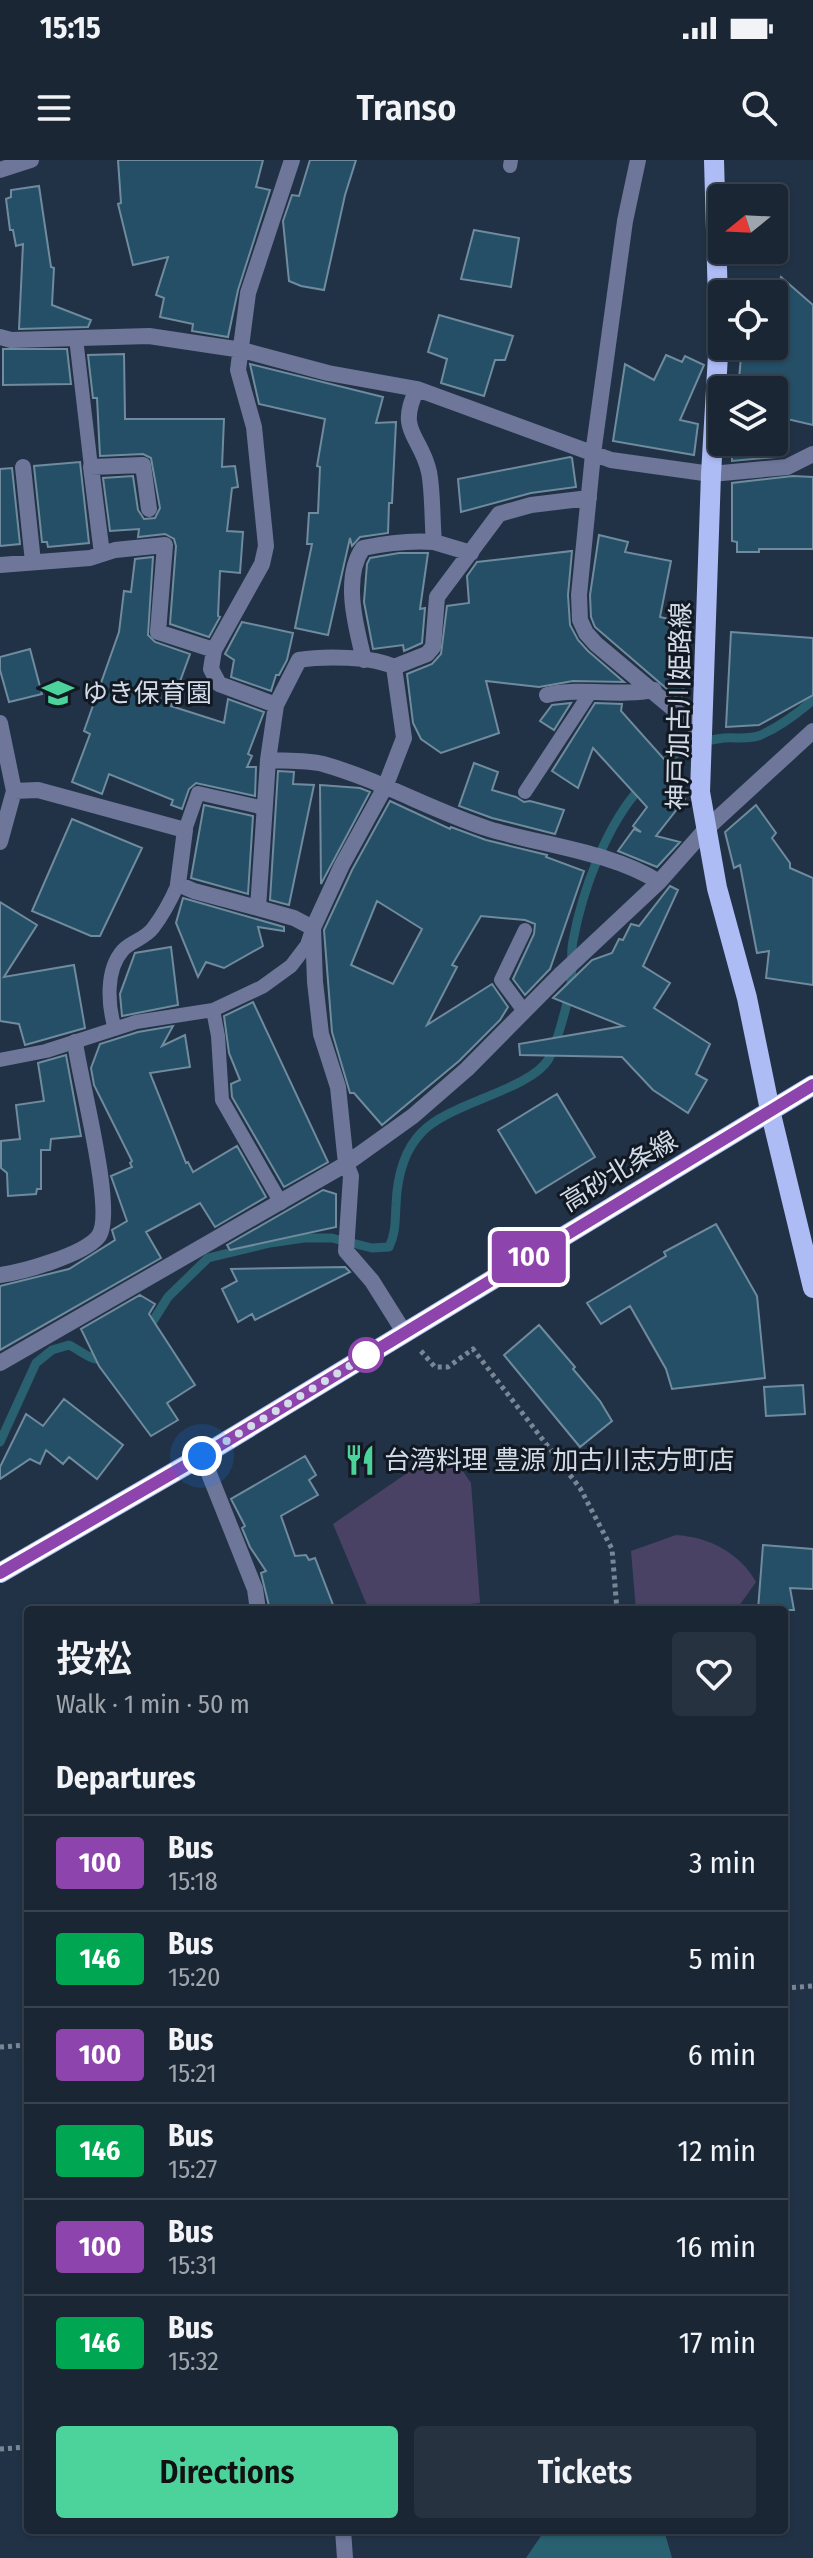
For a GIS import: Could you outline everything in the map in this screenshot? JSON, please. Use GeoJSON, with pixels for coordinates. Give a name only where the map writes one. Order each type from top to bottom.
{"type":"FeatureCollection","features":[{"type":"Feature","properties":{"kind":"main road","name":"神戸加古川姫路線"},"geometry":{"type":"LineString","coordinates":[[714,160],[719,324],[700,792],[717,888],[747,998],[770,1110],[813,1288]]}},
{"type":"Feature","properties":{"kind":"main road","name":"高砂北条線"},"geometry":{"type":"LineString","coordinates":[[0,1573],[202,1456],[813,1085]]}},
{"type":"Feature","properties":{"kind":"street"},"geometry":{"type":"LineString","coordinates":[[0,170],[31,160]]}},
{"type":"Feature","properties":{"kind":"street"},"geometry":{"type":"LineString","coordinates":[[276,705],[219,684],[211,669],[214,650],[255,577],[266,546],[254,427],[238,370],[248,293],[292,160]]}},
{"type":"Feature","properties":{"kind":"street"},"geometry":{"type":"LineString","coordinates":[[638,160],[625,221],[593,454],[579,595],[580,620],[596,644],[654,690],[701,740]]}},
{"type":"Feature","properties":{"kind":"street"},"geometry":{"type":"LineString","coordinates":[[0,337],[11,340],[149,336],[242,350],[328,373],[417,389],[611,460],[711,474],[787,467],[813,454]]}},
{"type":"Feature","properties":{"kind":"street"},"geometry":{"type":"LineString","coordinates":[[417,389],[408,407],[409,425],[429,471],[434,542]]}},
{"type":"Feature","properties":{"kind":"street"},"geometry":{"type":"LineString","coordinates":[[102,554],[91,467],[143,465],[149,509]]}},
{"type":"Feature","properties":{"kind":"street"},"geometry":{"type":"LineString","coordinates":[[23,467],[33,562]]}},
{"type":"Feature","properties":{"kind":"street"},"geometry":{"type":"LineString","coordinates":[[394,667],[427,654],[433,647],[437,597],[499,514],[531,505],[589,498]]}},
{"type":"Feature","properties":{"kind":"street"},"geometry":{"type":"LineString","coordinates":[[364,660],[352,614],[355,559],[363,548],[410,540],[434,542],[471,553]]}},
{"type":"Feature","properties":{"kind":"street"},"geometry":{"type":"LineString","coordinates":[[0,565],[90,558],[115,550],[165,545],[158,632],[214,650]]}},
{"type":"Feature","properties":{"kind":"street"},"geometry":{"type":"LineString","coordinates":[[258,908],[268,760],[276,705],[299,660],[364,660],[385,662],[394,667]]}},
{"type":"Feature","properties":{"kind":"street"},"geometry":{"type":"LineString","coordinates":[[394,667],[404,738],[385,787],[342,865],[313,928],[321,1034],[338,1087],[346,1164],[351,1176],[346,1251],[372,1281],[404,1332]]}},
{"type":"Feature","properties":{"kind":"street"},"geometry":{"type":"LineString","coordinates":[[547,695],[560,692],[631,695],[654,690]]}},
{"type":"Feature","properties":{"kind":"street"},"geometry":{"type":"LineString","coordinates":[[0,723],[14,791],[0,842]]}},
{"type":"Feature","properties":{"kind":"street"},"geometry":{"type":"LineString","coordinates":[[0,1363],[281,1203],[346,1164],[413,1116],[467,1069],[562,973],[659,882],[705,830],[813,731]]}},
{"type":"Feature","properties":{"kind":"street"},"geometry":{"type":"LineString","coordinates":[[268,760],[320,763],[442,812],[492,829],[611,861],[641,871],[659,882]]}},
{"type":"Feature","properties":{"kind":"street"},"geometry":{"type":"LineString","coordinates":[[14,791],[38,790],[185,830],[178,884],[294,918],[313,928]]}},
{"type":"Feature","properties":{"kind":"street"},"geometry":{"type":"LineString","coordinates":[[0,1275],[54,1261],[99,1237],[104,1220],[100,1171],[75,1042]]}},
{"type":"Feature","properties":{"kind":"street"},"geometry":{"type":"LineString","coordinates":[[202,1456],[255,1589],[257,1606]]}},
{"type":"Feature","properties":{"kind":"street"},"geometry":{"type":"LineString","coordinates":[[343,2534],[345,2558]]}},
{"type":"Feature","properties":{"kind":"lane"},"geometry":{"type":"LineString","coordinates":[[76,338],[91,467]]}},
{"type":"Feature","properties":{"kind":"lane"},"geometry":{"type":"LineString","coordinates":[[525,792],[590,693]]}},
{"type":"Feature","properties":{"kind":"lane"},"geometry":{"type":"LineString","coordinates":[[185,830],[198,793],[264,808]]}},
{"type":"Feature","properties":{"kind":"lane"},"geometry":{"type":"LineString","coordinates":[[115,1029],[109,1009],[116,962],[124,948],[141,940],[152,930],[178,884]]}},
{"type":"Feature","properties":{"kind":"lane"},"geometry":{"type":"LineString","coordinates":[[0,1060],[46,1051],[136,1022],[213,1010],[262,987],[291,966],[307,945],[313,928]]}},
{"type":"Feature","properties":{"kind":"lane"},"geometry":{"type":"LineString","coordinates":[[524,1011],[501,980],[525,930]]}},
{"type":"Feature","properties":{"kind":"lane"},"geometry":{"type":"LineString","coordinates":[[213,1010],[222,1100],[281,1203]]}},
{"type":"Feature","properties":{"kind":"path"},"geometry":{"type":"LineString","coordinates":[[404,1332],[435,1367],[448,1367],[473,1349],[562,1463],[580,1488],[612,1549],[617,1606]]}},
{"type":"Feature","properties":{"kind":"path"},"geometry":{"type":"LineString","coordinates":[[788,1988],[813,1986]]}},
{"type":"Feature","properties":{"kind":"path"},"geometry":{"type":"LineString","coordinates":[[0,2047],[24,2045]]}},
{"type":"Feature","properties":{"kind":"path"},"geometry":{"type":"LineString","coordinates":[[0,2449],[24,2447]]}},
{"type":"Feature","properties":{"kind":"shaded area"},"geometry":{"type":"Polygon","coordinates":[[[456,1461],[471,1483],[480,1603],[367,1606],[333,1524],[413,1469],[456,1461]]]}},
{"type":"Feature","properties":{"kind":"shaded area"},"geometry":{"type":"Polygon","coordinates":[[[676,1535],[688,1536],[722,1548],[741,1563],[756,1582],[739,1606],[636,1606],[631,1551],[676,1535]]]}},
{"type":"Feature","properties":{"kind":"water"},"geometry":{"type":"Polygon","coordinates":[[[542,2534],[665,2534],[672,2558],[526,2558],[542,2534]]]}},
{"type":"Feature","properties":{"kind":"building"},"geometry":{"type":"Polygon","coordinates":[[[118,160],[263,160],[256,187],[270,190],[238,290],[228,337],[192,331],[193,324],[160,317],[164,298],[156,295],[168,257],[133,265],[118,204],[121,203],[118,160]]]}},
{"type":"Feature","properties":{"kind":"building"},"geometry":{"type":"Polygon","coordinates":[[[310,160],[356,160],[324,290],[289,281],[283,221],[292,195],[299,196],[310,160]]]}},
{"type":"Feature","properties":{"kind":"building"},"geometry":{"type":"Polygon","coordinates":[[[39,186],[51,267],[54,268],[52,305],[91,320],[88,327],[19,329],[23,244],[16,246],[13,230],[10,230],[6,199],[11,197],[11,190],[39,186]]]}},
{"type":"Feature","properties":{"kind":"building"},"geometry":{"type":"Polygon","coordinates":[[[474,230],[519,238],[511,287],[461,279],[474,230]]]}},
{"type":"Feature","properties":{"kind":"building"},"geometry":{"type":"Polygon","coordinates":[[[788,283],[813,305],[813,425],[788,419],[788,376],[739,376],[741,360],[788,360],[788,283]]]}},
{"type":"Feature","properties":{"kind":"building"},"geometry":{"type":"Polygon","coordinates":[[[439,315],[513,336],[505,360],[495,360],[484,396],[441,383],[447,359],[428,352],[439,315]]]}},
{"type":"Feature","properties":{"kind":"building"},"geometry":{"type":"Polygon","coordinates":[[[3,349],[67,349],[71,384],[3,385],[3,349]]]}},
{"type":"Feature","properties":{"kind":"building"},"geometry":{"type":"Polygon","coordinates":[[[124,354],[125,419],[224,419],[222,467],[235,466],[238,487],[232,488],[227,531],[243,532],[240,573],[220,571],[220,617],[209,637],[170,624],[174,539],[165,534],[138,537],[139,529],[110,531],[103,478],[133,476],[138,510],[144,519],[155,518],[160,508],[151,458],[143,454],[100,456],[97,398],[93,398],[88,355],[124,354]]]}},
{"type":"Feature","properties":{"kind":"building"},"geometry":{"type":"Polygon","coordinates":[[[666,355],[682,362],[685,356],[704,365],[680,420],[698,424],[694,455],[613,441],[625,364],[654,380],[666,355]]]}},
{"type":"Feature","properties":{"kind":"building"},"geometry":{"type":"Polygon","coordinates":[[[250,364],[383,397],[376,423],[396,422],[388,533],[360,537],[352,546],[350,538],[328,635],[295,628],[312,544],[307,544],[309,513],[318,513],[320,467],[317,466],[325,419],[259,404],[250,364]]]}},
{"type":"Feature","properties":{"kind":"building"},"geometry":{"type":"Polygon","coordinates":[[[732,456],[776,456],[776,457],[732,461],[732,456]]]}},
{"type":"Feature","properties":{"kind":"building"},"geometry":{"type":"Polygon","coordinates":[[[570,457],[576,487],[531,493],[461,512],[458,479],[570,457]]]}},
{"type":"Feature","properties":{"kind":"building"},"geometry":{"type":"Polygon","coordinates":[[[80,462],[89,543],[48,547],[47,542],[42,542],[34,466],[80,462]]]}},
{"type":"Feature","properties":{"kind":"building"},"geometry":{"type":"Polygon","coordinates":[[[12,468],[20,544],[0,546],[0,469],[12,468]]]}},
{"type":"Feature","properties":{"kind":"building"},"geometry":{"type":"Polygon","coordinates":[[[793,476],[813,477],[813,549],[737,552],[737,542],[732,541],[732,483],[793,476]]]}},
{"type":"Feature","properties":{"kind":"building"},"geometry":{"type":"Polygon","coordinates":[[[599,535],[628,542],[625,552],[671,561],[660,617],[677,621],[668,659],[688,664],[681,701],[595,627],[591,617],[590,595],[599,535]]]}},
{"type":"Feature","properties":{"kind":"building"},"geometry":{"type":"Polygon","coordinates":[[[572,551],[568,595],[570,625],[588,651],[624,682],[573,681],[539,687],[486,681],[499,733],[441,753],[421,739],[413,723],[407,674],[432,664],[441,654],[447,606],[469,603],[467,576],[477,562],[572,551]]]}},
{"type":"Feature","properties":{"kind":"building"},"geometry":{"type":"Polygon","coordinates":[[[399,553],[428,553],[420,609],[425,608],[422,643],[404,651],[403,645],[373,649],[364,602],[367,564],[370,558],[399,553]]]}},
{"type":"Feature","properties":{"kind":"building"},"geometry":{"type":"Polygon","coordinates":[[[153,557],[148,635],[155,642],[190,654],[171,706],[224,723],[228,699],[264,712],[248,754],[252,756],[247,767],[256,767],[255,796],[196,783],[189,789],[182,809],[171,805],[173,800],[109,774],[102,794],[72,782],[90,734],[84,731],[119,632],[124,591],[131,592],[135,559],[153,557]]]}},
{"type":"Feature","properties":{"kind":"building"},"geometry":{"type":"Polygon","coordinates":[[[242,622],[293,633],[287,660],[279,675],[276,675],[271,691],[231,677],[234,660],[225,654],[242,622]]]}},
{"type":"Feature","properties":{"kind":"building"},"geometry":{"type":"Polygon","coordinates":[[[731,632],[813,638],[813,695],[759,725],[726,727],[731,632]]]}},
{"type":"Feature","properties":{"kind":"building"},"geometry":{"type":"Polygon","coordinates":[[[30,649],[42,694],[9,702],[0,670],[0,657],[30,649]]]}},
{"type":"Feature","properties":{"kind":"building"},"geometry":{"type":"Polygon","coordinates":[[[571,703],[554,730],[540,721],[552,705],[571,703]]]}},
{"type":"Feature","properties":{"kind":"building"},"geometry":{"type":"Polygon","coordinates":[[[595,703],[622,704],[621,711],[680,777],[672,788],[685,799],[656,836],[680,842],[657,867],[618,851],[634,829],[641,832],[633,826],[647,807],[593,748],[578,788],[552,771],[595,703]]]}},
{"type":"Feature","properties":{"kind":"building"},"geometry":{"type":"Polygon","coordinates":[[[474,763],[498,772],[492,790],[524,802],[564,810],[555,834],[459,806],[474,763]]]}},
{"type":"Feature","properties":{"kind":"building"},"geometry":{"type":"Polygon","coordinates":[[[278,771],[294,772],[293,784],[314,785],[289,905],[270,900],[278,771]]]}},
{"type":"Feature","properties":{"kind":"building"},"geometry":{"type":"Polygon","coordinates":[[[320,785],[360,788],[370,792],[321,884],[320,785]]]}},
{"type":"Feature","properties":{"kind":"building"},"geometry":{"type":"Polygon","coordinates":[[[390,801],[450,829],[547,855],[584,871],[550,969],[525,995],[513,979],[534,934],[535,924],[525,920],[481,916],[452,965],[457,967],[427,1025],[492,984],[508,1007],[500,1020],[459,1061],[382,1125],[354,1093],[350,1093],[332,1032],[324,930],[352,870],[390,801]],[[377,901],[351,965],[393,984],[422,929],[377,901]]]}},
{"type":"Feature","properties":{"kind":"building"},"geometry":{"type":"Polygon","coordinates":[[[204,805],[253,816],[248,894],[191,878],[204,805]]]}},
{"type":"Feature","properties":{"kind":"building"},"geometry":{"type":"Polygon","coordinates":[[[756,805],[776,833],[772,838],[790,863],[790,868],[813,878],[813,985],[766,978],[769,951],[757,953],[740,865],[734,868],[725,832],[756,805]]]}},
{"type":"Feature","properties":{"kind":"building"},"geometry":{"type":"Polygon","coordinates":[[[72,819],[142,848],[100,936],[91,936],[32,911],[72,819]]]}},
{"type":"Feature","properties":{"kind":"building"},"geometry":{"type":"Polygon","coordinates":[[[670,886],[678,890],[643,966],[670,983],[654,1008],[710,1044],[696,1074],[707,1080],[688,1113],[653,1090],[622,1057],[520,1055],[519,1044],[623,1026],[553,998],[592,960],[612,953],[631,924],[639,926],[670,886]]]}},
{"type":"Feature","properties":{"kind":"building"},"geometry":{"type":"Polygon","coordinates":[[[183,898],[284,927],[284,931],[258,927],[263,946],[224,968],[206,962],[198,977],[176,923],[183,898]]]}},
{"type":"Feature","properties":{"kind":"building"},"geometry":{"type":"Polygon","coordinates":[[[0,902],[37,925],[4,977],[74,965],[85,1028],[25,1045],[19,1024],[0,1021],[0,902]]]}},
{"type":"Feature","properties":{"kind":"building"},"geometry":{"type":"Polygon","coordinates":[[[171,947],[178,1005],[122,1016],[120,994],[135,953],[171,947]]]}},
{"type":"Feature","properties":{"kind":"building"},"geometry":{"type":"Polygon","coordinates":[[[253,1002],[328,1162],[284,1187],[232,1097],[231,1084],[240,1080],[229,1053],[224,1016],[253,1002]]]}},
{"type":"Feature","properties":{"kind":"building"},"geometry":{"type":"Polygon","coordinates":[[[173,1026],[162,1046],[185,1035],[190,1067],[150,1073],[186,1163],[193,1172],[237,1146],[266,1197],[215,1227],[200,1203],[146,1232],[161,1258],[0,1350],[0,1286],[69,1269],[115,1240],[112,1230],[127,1221],[111,1176],[132,1167],[132,1161],[94,1085],[91,1068],[100,1044],[138,1032],[173,1026]]]}},
{"type":"Feature","properties":{"kind":"building"},"geometry":{"type":"Polygon","coordinates":[[[66,1055],[81,1136],[51,1139],[50,1150],[41,1150],[41,1189],[37,1189],[36,1194],[8,1196],[7,1173],[1,1168],[1,1141],[20,1139],[16,1105],[44,1101],[38,1063],[66,1055]]]}},
{"type":"Feature","properties":{"kind":"building"},"geometry":{"type":"Polygon","coordinates":[[[557,1094],[595,1157],[536,1193],[498,1130],[557,1094]]]}},
{"type":"Feature","properties":{"kind":"building"},"geometry":{"type":"Polygon","coordinates":[[[323,1190],[336,1194],[336,1227],[230,1250],[227,1245],[323,1190]]]}},
{"type":"Feature","properties":{"kind":"building"},"geometry":{"type":"Polygon","coordinates":[[[716,1224],[757,1296],[765,1378],[672,1389],[666,1369],[630,1306],[601,1324],[587,1303],[666,1256],[664,1252],[716,1224]]]}},
{"type":"Feature","properties":{"kind":"building"},"geometry":{"type":"Polygon","coordinates":[[[345,1267],[350,1272],[255,1320],[252,1314],[238,1322],[222,1289],[237,1281],[231,1269],[345,1267]]]}},
{"type":"Feature","properties":{"kind":"building"},"geometry":{"type":"Polygon","coordinates":[[[140,1295],[155,1304],[149,1314],[195,1385],[167,1403],[178,1420],[151,1436],[99,1366],[81,1329],[140,1295]]]}},
{"type":"Feature","properties":{"kind":"building"},"geometry":{"type":"Polygon","coordinates":[[[539,1325],[575,1367],[573,1369],[600,1401],[612,1421],[580,1447],[504,1355],[539,1325]]]}},
{"type":"Feature","properties":{"kind":"building"},"geometry":{"type":"Polygon","coordinates":[[[803,1385],[805,1414],[766,1416],[764,1387],[803,1385]]]}},
{"type":"Feature","properties":{"kind":"building"},"geometry":{"type":"Polygon","coordinates":[[[64,1399],[123,1445],[97,1479],[69,1457],[63,1464],[46,1450],[40,1464],[30,1459],[0,1479],[0,1467],[26,1414],[43,1426],[64,1399]]]}},
{"type":"Feature","properties":{"kind":"building"},"geometry":{"type":"Polygon","coordinates":[[[305,1456],[316,1475],[309,1480],[318,1495],[281,1516],[295,1556],[306,1555],[309,1560],[315,1558],[333,1606],[269,1606],[261,1573],[266,1571],[250,1547],[242,1528],[245,1526],[231,1499],[305,1456]]]}},
{"type":"Feature","properties":{"kind":"building"},"geometry":{"type":"Polygon","coordinates":[[[763,1545],[813,1549],[813,1589],[790,1588],[794,1610],[788,1610],[788,1606],[758,1606],[763,1545]]]}},
{"type":"Feature","properties":{"kind":"waterway"},"geometry":{"type":"LineString","coordinates":[[657,769],[671,757],[696,744],[761,735],[813,700]]}},
{"type":"Feature","properties":{"kind":"waterway"},"geometry":{"type":"LineString","coordinates":[[148,1329],[168,1297],[208,1258],[304,1238],[332,1238],[372,1248],[389,1247],[394,1232],[400,1175],[415,1140],[434,1122],[524,1080],[548,1060],[568,1000],[573,941],[590,880],[607,838],[629,801],[642,786]]}},
{"type":"Feature","properties":{"kind":"waterway"},"geometry":{"type":"LineString","coordinates":[[0,1442],[36,1363],[52,1350],[69,1345],[92,1358],[107,1358]]}},
{"type":"Feature","properties":{"kind":"bus line","name":"100"},"geometry":{"type":"LineString","coordinates":[[0,1573],[202,1456],[813,1085]]}},
{"type":"Feature","properties":{"kind":"place","name":"ゆき保育園"},"geometry":{"type":"Point","coordinates":[58,693]}},
{"type":"Feature","properties":{"kind":"place","name":"台湾料理 豊源 加古川志方町店"},"geometry":{"type":"Point","coordinates":[360,1460]}},
{"type":"Feature","properties":{"kind":"route"},"geometry":{"type":"LineString","coordinates":[[202,1456],[379,1348],[366,1355]]}}]}
